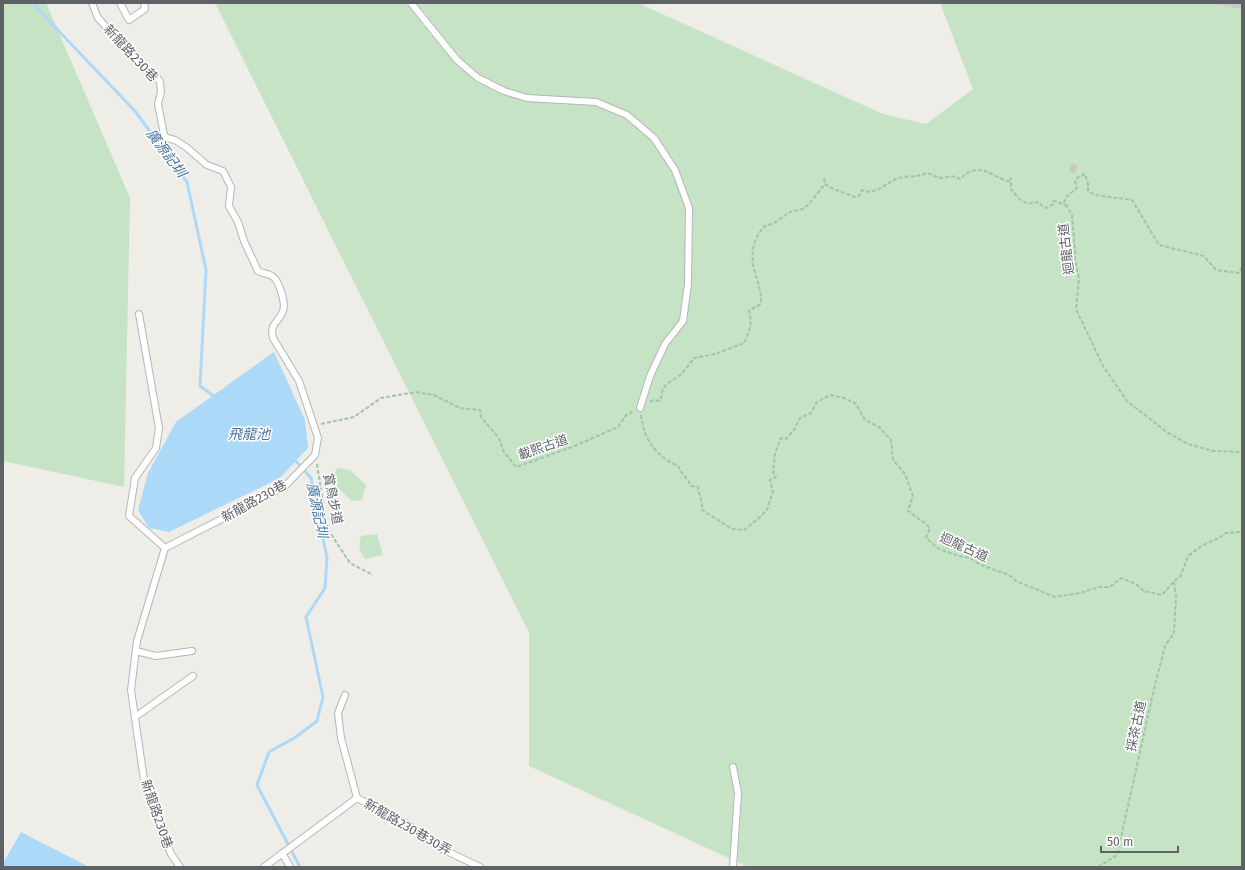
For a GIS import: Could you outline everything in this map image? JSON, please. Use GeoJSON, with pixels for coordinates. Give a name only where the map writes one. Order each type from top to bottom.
{"type":"FeatureCollection","features":[{"type":"Feature","properties":{"kind":"lane","name":"新龍路230巷"},"geometry":{"type":"LineString","coordinates":[[92,3],[98,18],[145,69],[156,76],[160,82],[161,92],[158,104],[164,135],[186,147],[207,165],[223,171],[231,187],[229,206],[238,222],[244,241],[258,271],[275,278],[283,297],[284,308],[281,316],[274,324],[271,331],[273,338],[299,382],[318,438],[315,455],[284,487],[165,548],[137,641],[131,690],[145,787],[171,854],[180,867]]}},
{"type":"Feature","properties":{"kind":"lane"},"geometry":{"type":"LineString","coordinates":[[120,3],[129,20],[145,9],[144,3]]}},
{"type":"Feature","properties":{"kind":"lane"},"geometry":{"type":"LineString","coordinates":[[411,3],[457,60],[478,78],[504,91],[527,98],[596,102],[627,115],[654,138],[675,170],[689,208],[688,284],[683,321],[665,344],[650,376],[640,408]]}},
{"type":"Feature","properties":{"kind":"lane"},"geometry":{"type":"LineString","coordinates":[[139,314],[159,428],[156,448],[135,478],[129,516],[165,548]]}},
{"type":"Feature","properties":{"kind":"lane"},"geometry":{"type":"LineString","coordinates":[[136,651],[156,656],[192,651]]}},
{"type":"Feature","properties":{"kind":"lane"},"geometry":{"type":"LineString","coordinates":[[135,717],[193,676]]}},
{"type":"Feature","properties":{"kind":"lane","name":"新龍路230巷30弄"},"geometry":{"type":"LineString","coordinates":[[345,695],[338,713],[341,738],[357,798],[407,824],[440,848],[480,867]]}},
{"type":"Feature","properties":{"kind":"lane"},"geometry":{"type":"LineString","coordinates":[[733,767],[738,793],[733,867]]}},
{"type":"Feature","properties":{"kind":"lane","name":"新龍路230巷30弄"},"geometry":{"type":"LineString","coordinates":[[264,867],[357,798]]}},
{"type":"Feature","properties":{"kind":"lane"},"geometry":{"type":"LineString","coordinates":[[284,852],[290,867]]}},
{"type":"Feature","properties":{"kind":"path"},"geometry":{"type":"LineString","coordinates":[[824,178],[825,184],[830,188],[854,197],[859,196],[862,190],[867,193],[872,192],[886,186],[896,179],[912,175],[923,175],[926,173],[944,178],[951,175],[960,178],[965,173],[982,170],[1007,182],[1010,181]]}},
{"type":"Feature","properties":{"kind":"path","name":"迴龍古道"},"geometry":{"type":"LineString","coordinates":[[1242,267],[1239,273],[1216,270],[1204,256],[1159,245],[1132,200],[1095,195],[1088,191],[1088,184],[1085,174],[1077,178],[1075,182],[1076,188],[1067,196],[1064,202],[1072,215],[1075,260],[1079,278],[1076,309],[1084,329],[1090,337],[1101,362],[1127,401],[1168,433],[1188,444],[1213,451],[1242,452]]}},
{"type":"Feature","properties":{"kind":"path"},"geometry":{"type":"LineString","coordinates":[[1012,175],[1010,181],[1011,189],[1023,202],[1031,204],[1039,202],[1046,208],[1053,204],[1054,201],[1066,205]]}},
{"type":"Feature","properties":{"kind":"path"},"geometry":{"type":"LineString","coordinates":[[640,408],[654,400],[659,401],[662,398],[663,389],[679,376],[694,358],[715,354],[744,343],[749,334],[749,311],[761,304],[760,289],[753,266],[752,247],[757,237],[765,226],[774,223],[790,212],[803,209],[809,204],[825,184]]}},
{"type":"Feature","properties":{"kind":"path","name":"載熙古道"},"geometry":{"type":"LineString","coordinates":[[314,426],[354,417],[381,398],[416,392],[434,395],[460,408],[480,410],[481,416],[499,438],[504,452],[516,467],[572,447],[618,427],[626,415],[640,408]]}},
{"type":"Feature","properties":{"kind":"path","name":"迴龍古道"},"geometry":{"type":"LineString","coordinates":[[640,408],[643,427],[652,446],[667,461],[678,466],[681,472],[688,479],[691,486],[698,487],[700,498],[703,503],[702,510],[732,529],[744,530],[760,518],[767,510],[773,492],[770,480],[776,476],[773,472],[775,453],[781,438],[786,439],[794,430],[800,418],[811,413],[817,402],[830,395],[844,398],[856,404],[865,420],[879,427],[891,440],[893,460],[905,474],[913,496],[908,511],[930,528],[926,538],[940,549],[959,556],[970,558],[981,565],[1008,575],[1016,581],[1055,597],[1080,593],[1099,587],[1110,587],[1121,578],[1136,584],[1144,591],[1162,595],[1174,581],[1180,577],[1188,556],[1203,545],[1226,533],[1242,532]]}},
{"type":"Feature","properties":{"kind":"path","name":"賞鳥步道"},"geometry":{"type":"LineString","coordinates":[[315,455],[326,522],[329,531],[350,563],[374,575]]}},
{"type":"Feature","properties":{"kind":"path","name":"採茶古道"},"geometry":{"type":"LineString","coordinates":[[1098,867],[1117,855],[1165,646],[1174,633],[1176,597],[1174,581]]}},
{"type":"Feature","properties":{"kind":"green space"},"geometry":{"type":"Polygon","coordinates":[[[3,3],[46,3],[130,198],[124,487],[3,461],[3,3]]]}},
{"type":"Feature","properties":{"kind":"green space"},"geometry":{"type":"Polygon","coordinates":[[[215,3],[638,3],[883,114],[926,124],[973,89],[940,3],[1242,3],[1242,867],[748,867],[529,766],[529,633],[215,3]]]}},
{"type":"Feature","properties":{"kind":"green space"},"geometry":{"type":"Polygon","coordinates":[[[338,468],[350,470],[366,485],[362,500],[352,501],[337,487],[332,476],[338,468]]]}},
{"type":"Feature","properties":{"kind":"green space"},"geometry":{"type":"Polygon","coordinates":[[[377,534],[383,555],[366,559],[360,549],[361,536],[377,534]]]}},
{"type":"Feature","properties":{"kind":"water","name":"飛龍池"},"geometry":{"type":"Polygon","coordinates":[[[274,352],[305,420],[308,448],[280,478],[169,532],[149,528],[138,510],[148,473],[176,422],[274,352]]]}},
{"type":"Feature","properties":{"kind":"water"},"geometry":{"type":"Polygon","coordinates":[[[21,832],[89,867],[3,867],[3,863],[21,832]]]}},
{"type":"Feature","properties":{"kind":"building"},"geometry":{"type":"Polygon","coordinates":[[[1212,3],[1242,3],[1242,9],[1212,3]]]}},
{"type":"Feature","properties":{"kind":"building"},"geometry":{"type":"Polygon","coordinates":[[[1072,163],[1078,166],[1074,174],[1069,171],[1072,163]]]}},
{"type":"Feature","properties":{"kind":"waterway","name":"廣源記圳"},"geometry":{"type":"LineString","coordinates":[[32,3],[135,111],[187,182],[206,270],[200,386],[215,397]]}},
{"type":"Feature","properties":{"kind":"waterway","name":"廣源記圳"},"geometry":{"type":"LineString","coordinates":[[294,459],[311,478],[327,558],[325,588],[306,617],[323,697],[317,721],[296,737],[269,752],[257,785],[300,867]]}}]}
